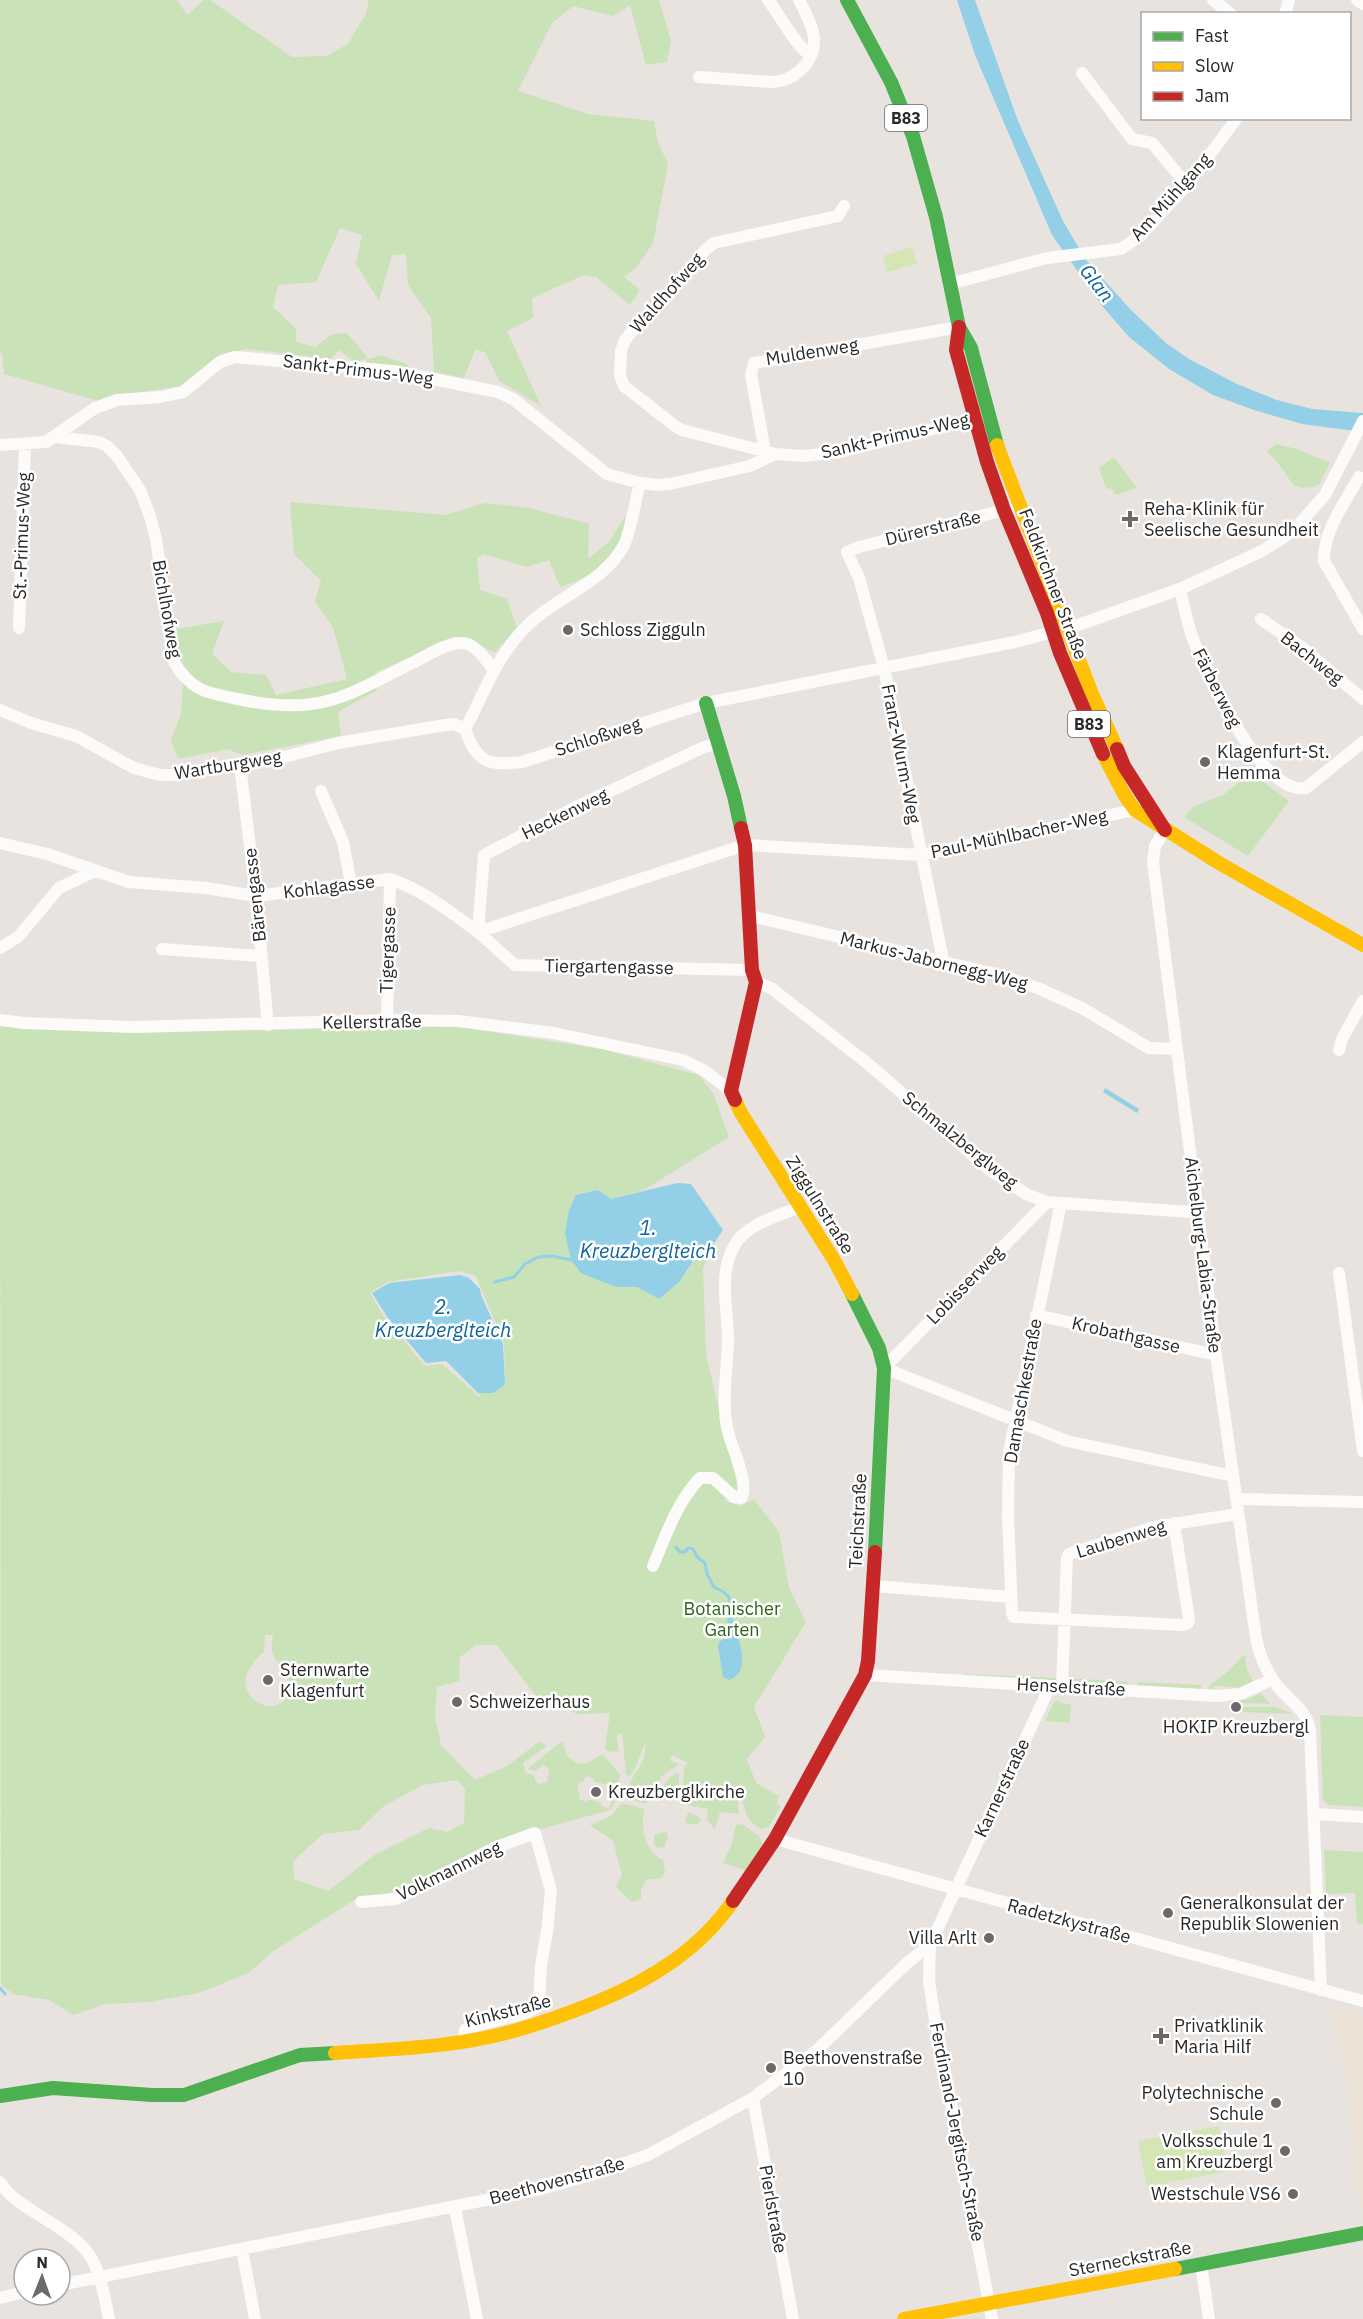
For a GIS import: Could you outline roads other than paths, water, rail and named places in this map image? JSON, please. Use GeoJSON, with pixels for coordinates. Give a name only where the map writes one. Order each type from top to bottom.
{"type":"FeatureCollection","features":[{"type":"Feature","properties":{"kind":"street"},"geometry":{"type":"LineString","coordinates":[[768,0],[782,17],[802,50],[810,55]]}},
{"type":"Feature","properties":{"kind":"street"},"geometry":{"type":"LineString","coordinates":[[699,77],[784,81],[799,73],[810,55],[814,38],[799,0]]}},
{"type":"Feature","properties":{"kind":"street","name":"Feldkirchner Straße"},"geometry":{"type":"LineString","coordinates":[[847,0],[904,110],[926,177],[959,327],[971,348],[988,415],[1020,505],[1096,741],[1125,796],[1135,810],[1165,830],[1266,892],[1363,945]]}},
{"type":"Feature","properties":{"kind":"street"},"geometry":{"type":"LineString","coordinates":[[1213,0],[1228,12]]}},
{"type":"Feature","properties":{"kind":"street"},"geometry":{"type":"LineString","coordinates":[[1357,0],[1363,4]]}},
{"type":"Feature","properties":{"kind":"street"},"geometry":{"type":"LineString","coordinates":[[1082,73],[1132,139],[1152,144],[1186,185]]}},
{"type":"Feature","properties":{"kind":"street","name":"Am Mühlgang"},"geometry":{"type":"LineString","coordinates":[[950,284],[1057,256],[1121,249],[1140,236],[1186,185],[1236,120]]}},
{"type":"Feature","properties":{"kind":"street","name":"Waldhofweg"},"geometry":{"type":"LineString","coordinates":[[770,453],[682,430],[675,426],[624,386],[620,369],[621,351],[625,340],[671,292],[705,250],[714,243],[838,216],[844,206]]}},
{"type":"Feature","properties":{"kind":"street","name":"Feldkirchner Straße"},"geometry":{"type":"LineString","coordinates":[[959,327],[956,350],[973,419],[1004,510],[1120,757],[1165,830]]}},
{"type":"Feature","properties":{"kind":"street","name":"Muldenweg"},"geometry":{"type":"LineString","coordinates":[[770,453],[752,374],[754,363],[959,327]]}},
{"type":"Feature","properties":{"kind":"street","name":"Sankt-Primus-Weg"},"geometry":{"type":"LineString","coordinates":[[0,446],[46,442],[95,408],[117,400],[161,398],[183,392],[220,362],[235,357],[393,370],[498,392],[513,399],[607,474],[640,483],[670,484],[750,466],[770,453],[804,456],[840,452],[988,415]]}},
{"type":"Feature","properties":{"kind":"street","name":"Schloßweg"},"geometry":{"type":"LineString","coordinates":[[465,729],[473,751],[480,758],[491,763],[522,762],[706,703],[1015,642],[1060,630],[1179,589],[1252,556],[1292,532],[1325,495],[1363,421]]}},
{"type":"Feature","properties":{"kind":"street","name":"Bichlhofweg"},"geometry":{"type":"LineString","coordinates":[[54,436],[99,442],[107,446],[117,456],[140,490],[156,539],[174,662],[193,687],[208,693],[260,704],[292,707],[314,705],[349,694],[444,648],[462,643],[468,644],[479,652],[493,669]]}},
{"type":"Feature","properties":{"kind":"street","name":"St.-Primus-Weg"},"geometry":{"type":"LineString","coordinates":[[19,628],[25,445]]}},
{"type":"Feature","properties":{"kind":"street"},"geometry":{"type":"LineString","coordinates":[[1359,477],[1327,537],[1324,561],[1363,629]]}},
{"type":"Feature","properties":{"kind":"street"},"geometry":{"type":"LineString","coordinates":[[465,729],[493,669],[527,625],[606,569],[616,557],[624,544],[640,483]]}},
{"type":"Feature","properties":{"kind":"street","name":"Dürerstraße"},"geometry":{"type":"LineString","coordinates":[[847,552],[1020,505]]}},
{"type":"Feature","properties":{"kind":"street","name":"Franz-Wurm-Weg"},"geometry":{"type":"LineString","coordinates":[[847,552],[859,578],[884,668],[943,960]]}},
{"type":"Feature","properties":{"kind":"street","name":"Färberweg"},"geometry":{"type":"LineString","coordinates":[[1179,589],[1193,638],[1228,713],[1260,760],[1284,783],[1299,789],[1306,788],[1363,742]]}},
{"type":"Feature","properties":{"kind":"street","name":"Bachweg"},"geometry":{"type":"LineString","coordinates":[[1261,619],[1303,648],[1363,699]]}},
{"type":"Feature","properties":{"kind":"street"},"geometry":{"type":"LineString","coordinates":[[706,703],[734,796],[745,845],[754,976],[731,1092]]}},
{"type":"Feature","properties":{"kind":"street","name":"Wartburgweg"},"geometry":{"type":"LineString","coordinates":[[0,710],[31,723],[76,736],[134,768],[149,773],[172,775],[284,757],[338,743],[445,724],[454,724],[465,729]]}},
{"type":"Feature","properties":{"kind":"street","name":"Heckenweg"},"geometry":{"type":"LineString","coordinates":[[478,932],[484,855],[574,808],[704,747],[717,744]]}},
{"type":"Feature","properties":{"kind":"street","name":"Bärengasse"},"geometry":{"type":"LineString","coordinates":[[240,765],[256,896],[268,1025]]}},
{"type":"Feature","properties":{"kind":"street"},"geometry":{"type":"LineString","coordinates":[[321,791],[343,842],[351,884]]}},
{"type":"Feature","properties":{"kind":"street","name":"Paul-Mühlbacher-Weg"},"geometry":{"type":"LineString","coordinates":[[745,845],[921,855],[1135,810],[1150,809]]}},
{"type":"Feature","properties":{"kind":"street","name":"Aichelburg-Labia-Straße"},"geometry":{"type":"LineString","coordinates":[[1165,830],[1155,846],[1153,862],[1216,1355],[1259,1653],[1273,1679],[1305,1714],[1309,1724],[1315,1814],[1314,1842],[1321,1990]]}},
{"type":"Feature","properties":{"kind":"street","name":"Kohlagasse"},"geometry":{"type":"LineString","coordinates":[[0,843],[47,854],[129,882],[206,888],[256,896],[390,879],[408,885],[430,898],[478,932]]}},
{"type":"Feature","properties":{"kind":"street"},"geometry":{"type":"LineString","coordinates":[[478,932],[745,845]]}},
{"type":"Feature","properties":{"kind":"street"},"geometry":{"type":"LineString","coordinates":[[0,948],[18,937],[59,888],[95,871]]}},
{"type":"Feature","properties":{"kind":"street","name":"Tigergasse"},"geometry":{"type":"LineString","coordinates":[[387,1020],[390,879]]}},
{"type":"Feature","properties":{"kind":"street","name":"Markus-Jabornegg-Weg"},"geometry":{"type":"LineString","coordinates":[[750,916],[943,960],[1038,988],[1082,1008],[1149,1048],[1176,1049]]}},
{"type":"Feature","properties":{"kind":"street","name":"Tiergartengasse"},"geometry":{"type":"LineString","coordinates":[[478,932],[515,965],[754,976]]}},
{"type":"Feature","properties":{"kind":"street"},"geometry":{"type":"LineString","coordinates":[[162,949],[261,956]]}},
{"type":"Feature","properties":{"kind":"street","name":"Schmalzberglweg"},"geometry":{"type":"LineString","coordinates":[[754,976],[872,1067],[990,1170],[1026,1194],[1047,1202],[1190,1212],[1197,1210]]}},
{"type":"Feature","properties":{"kind":"street"},"geometry":{"type":"LineString","coordinates":[[1339,1050],[1342,1039],[1363,1001]]}},
{"type":"Feature","properties":{"kind":"street","name":"Kellerstraße"},"geometry":{"type":"LineString","coordinates":[[0,1020],[132,1027],[387,1020],[458,1021],[554,1033],[683,1059],[705,1071],[731,1092]]}},
{"type":"Feature","properties":{"kind":"street","name":"Ziggulnstraße"},"geometry":{"type":"LineString","coordinates":[[731,1092],[741,1113],[834,1260],[879,1348],[884,1368]]}},
{"type":"Feature","properties":{"kind":"street","name":"Lobisserweg"},"geometry":{"type":"LineString","coordinates":[[884,1368],[1047,1202]]}},
{"type":"Feature","properties":{"kind":"street","name":"Damaschkestraße"},"geometry":{"type":"LineString","coordinates":[[1061,1203],[1009,1452],[1008,1481],[1011,1613],[1014,1617],[1065,1621]]}},
{"type":"Feature","properties":{"kind":"street"},"geometry":{"type":"LineString","coordinates":[[653,1566],[676,1511],[688,1490],[700,1478],[713,1478],[734,1497],[741,1497],[744,1493],[742,1473],[728,1432],[726,1412],[728,1332],[724,1301],[727,1269],[733,1247],[749,1230],[800,1207]]}},
{"type":"Feature","properties":{"kind":"street"},"geometry":{"type":"LineString","coordinates":[[1339,1273],[1363,1451]]}},
{"type":"Feature","properties":{"kind":"street","name":"Krobathgasse"},"geometry":{"type":"LineString","coordinates":[[1036,1315],[1216,1355]]}},
{"type":"Feature","properties":{"kind":"street"},"geometry":{"type":"LineString","coordinates":[[884,1368],[1067,1441],[1233,1476]]}},
{"type":"Feature","properties":{"kind":"street","name":"Teichstraße"},"geometry":{"type":"LineString","coordinates":[[865,1675],[873,1586],[884,1368]]}},
{"type":"Feature","properties":{"kind":"street"},"geometry":{"type":"LineString","coordinates":[[1236,1499],[1363,1502]]}},
{"type":"Feature","properties":{"kind":"street","name":"Laubenweg"},"geometry":{"type":"LineString","coordinates":[[1056,1686],[1065,1621],[1069,1554],[1154,1527],[1238,1514]]}},
{"type":"Feature","properties":{"kind":"street"},"geometry":{"type":"LineString","coordinates":[[1065,1621],[1183,1625],[1188,1623],[1174,1523]]}},
{"type":"Feature","properties":{"kind":"street"},"geometry":{"type":"LineString","coordinates":[[873,1586],[1011,1596]]}},
{"type":"Feature","properties":{"kind":"street","name":"Henselstraße"},"geometry":{"type":"LineString","coordinates":[[865,1675],[1217,1696],[1240,1694],[1273,1679]]}},
{"type":"Feature","properties":{"kind":"street","name":"Kinkstraße"},"geometry":{"type":"LineString","coordinates":[[0,2096],[54,2088],[184,2095],[300,2055],[414,2048],[463,2041],[515,2031],[605,2000],[665,1968],[707,1934],[775,1839],[865,1675]]}},
{"type":"Feature","properties":{"kind":"street","name":"Karnerstraße"},"geometry":{"type":"LineString","coordinates":[[954,1890],[1056,1686]]}},
{"type":"Feature","properties":{"kind":"street"},"geometry":{"type":"LineString","coordinates":[[1315,1814],[1363,1817]]}},
{"type":"Feature","properties":{"kind":"street","name":"Volkmannweg"},"geometry":{"type":"LineString","coordinates":[[361,1902],[396,1899],[484,1852],[535,1833],[551,1891],[541,1965],[539,2002],[534,2009],[523,2014],[470,2027],[465,2030],[463,2041]]}},
{"type":"Feature","properties":{"kind":"street","name":"Radetzkystraße"},"geometry":{"type":"LineString","coordinates":[[775,1839],[1363,2001]]}},
{"type":"Feature","properties":{"kind":"street","name":"Beethovenstraße"},"geometry":{"type":"LineString","coordinates":[[72,2282],[455,2208],[552,2186],[648,2155],[753,2098],[816,2050],[907,1963],[930,1945],[954,1890]]}},
{"type":"Feature","properties":{"kind":"street","name":"Ferdinand-Jergitsch-Straße"},"geometry":{"type":"LineString","coordinates":[[930,1945],[929,1980],[934,2014],[992,2319]]}},
{"type":"Feature","properties":{"kind":"street","name":"Pierlstraße"},"geometry":{"type":"LineString","coordinates":[[753,2098],[793,2319]]}},
{"type":"Feature","properties":{"kind":"street"},"geometry":{"type":"LineString","coordinates":[[0,2182],[13,2198],[70,2233],[82,2244],[93,2258],[101,2276],[109,2319]]}},
{"type":"Feature","properties":{"kind":"street"},"geometry":{"type":"LineString","coordinates":[[455,2208],[477,2319]]}},
{"type":"Feature","properties":{"kind":"street","name":"Sterneckstraße"},"geometry":{"type":"LineString","coordinates":[[904,2319],[1363,2233]]}},
{"type":"Feature","properties":{"kind":"street"},"geometry":{"type":"LineString","coordinates":[[242,2249],[255,2319]]}},
{"type":"Feature","properties":{"kind":"street"},"geometry":{"type":"LineString","coordinates":[[1201,2264],[1209,2319]]}},
{"type":"Feature","properties":{"kind":"water","name":"Glan"},"geometry":{"type":"Polygon","coordinates":[[[957,0],[975,0],[1018,121],[1063,221],[1086,260],[1131,310],[1166,343],[1189,359],[1237,384],[1277,400],[1312,409],[1363,413],[1363,432],[1302,424],[1213,395],[1169,369],[1129,337],[1103,307],[1052,235],[975,55],[957,0]]]}},
{"type":"Feature","properties":{"kind":"water"},"geometry":{"type":"Polygon","coordinates":[[[1105,1088],[1139,1109],[1137,1113],[1103,1092],[1105,1088]]]}},
{"type":"Feature","properties":{"kind":"water","name":"1. Kreuzberglteich"},"geometry":{"type":"Polygon","coordinates":[[[677,1183],[691,1184],[723,1230],[715,1242],[697,1256],[679,1282],[659,1299],[637,1287],[616,1287],[581,1273],[571,1260],[565,1233],[569,1210],[576,1195],[598,1190],[611,1199],[677,1183]]]}},
{"type":"Feature","properties":{"kind":"water","name":"2. Kreuzberglteich"},"geometry":{"type":"Polygon","coordinates":[[[460,1275],[469,1278],[480,1289],[503,1344],[505,1385],[493,1393],[478,1393],[446,1361],[426,1363],[388,1318],[372,1293],[389,1283],[460,1275]]]}},
{"type":"Feature","properties":{"kind":"water"},"geometry":{"type":"Polygon","coordinates":[[[731,1609],[742,1658],[737,1675],[729,1680],[723,1677],[718,1646],[720,1641],[726,1639],[728,1612],[731,1609]]]}},
{"type":"Feature","properties":{"kind":"waterway"},"geometry":{"type":"LineString","coordinates":[[495,1282],[514,1277],[525,1264],[538,1257],[552,1256],[571,1260]]}},
{"type":"Feature","properties":{"kind":"waterway"},"geometry":{"type":"LineString","coordinates":[[676,1547],[680,1552],[685,1552],[688,1548],[693,1549],[697,1557],[705,1563],[707,1574],[714,1587],[729,1597],[731,1609]]}},
{"type":"Feature","properties":{"kind":"waterway"},"geometry":{"type":"LineString","coordinates":[[0,1988],[5,1994]]}},
{"type":"Feature","properties":{"kind":"place","name":"Reha-Klinik für Seelische Gesundheit"},"geometry":{"type":"Point","coordinates":[1130,519]}},
{"type":"Feature","properties":{"kind":"place","name":"Schloss Zigguln"},"geometry":{"type":"Point","coordinates":[568,630]}},
{"type":"Feature","properties":{"kind":"place","name":"Klagenfurt-St. Hemma"},"geometry":{"type":"Point","coordinates":[1205,762]}},
{"type":"Feature","properties":{"kind":"place","name":"Sternwarte Klagenfurt"},"geometry":{"type":"Point","coordinates":[268,1680]}},
{"type":"Feature","properties":{"kind":"place","name":"Schweizerhaus"},"geometry":{"type":"Point","coordinates":[457,1702]}},
{"type":"Feature","properties":{"kind":"place","name":"HOKIP Kreuzbergl"},"geometry":{"type":"Point","coordinates":[1236,1707]}},
{"type":"Feature","properties":{"kind":"place","name":"Kreuzberglkirche"},"geometry":{"type":"Point","coordinates":[596,1792]}},
{"type":"Feature","properties":{"kind":"place","name":"Generalkonsulat der Republik Slowenien"},"geometry":{"type":"Point","coordinates":[1168,1913]}},
{"type":"Feature","properties":{"kind":"place","name":"Villa Arlt"},"geometry":{"type":"Point","coordinates":[989,1938]}},
{"type":"Feature","properties":{"kind":"place","name":"Privatklinik Maria Hilf"},"geometry":{"type":"Point","coordinates":[1161,2036]}},
{"type":"Feature","properties":{"kind":"place","name":"Beethovenstraße 10"},"geometry":{"type":"Point","coordinates":[771,2068]}},
{"type":"Feature","properties":{"kind":"place","name":"Polytechnische Schule"},"geometry":{"type":"Point","coordinates":[1276,2103]}},
{"type":"Feature","properties":{"kind":"place","name":"Volksschule 1 am Kreuzbergl"},"geometry":{"type":"Point","coordinates":[1285,2151]}},
{"type":"Feature","properties":{"kind":"place","name":"Westschule VS6"},"geometry":{"type":"Point","coordinates":[1293,2194]}},
{"type":"Feature","properties":{"kind":"park label","name":"Botanischer Garten"},"geometry":{"type":"Point","coordinates":[732,1619]}}]}
